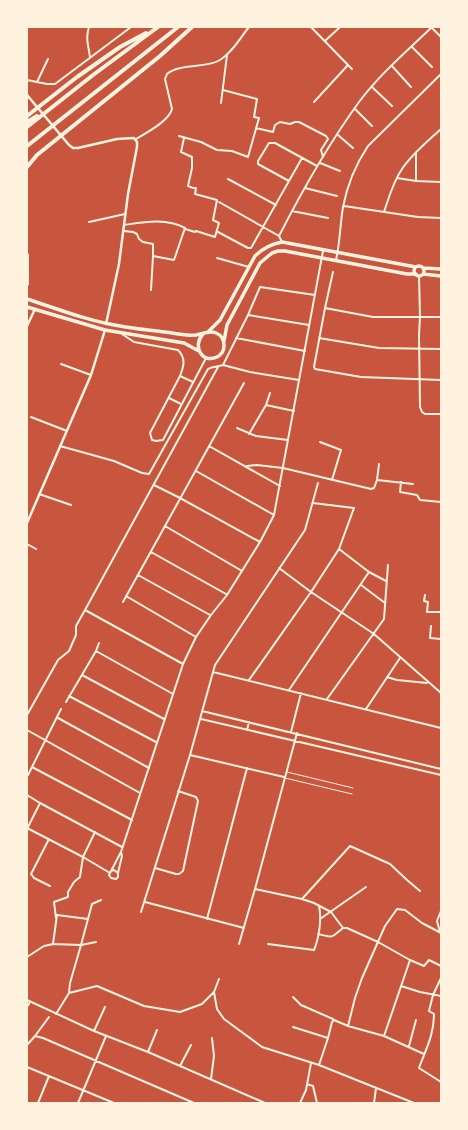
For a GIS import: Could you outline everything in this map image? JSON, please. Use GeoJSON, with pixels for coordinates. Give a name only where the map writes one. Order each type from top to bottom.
{"type":"FeatureCollection","features":[{"type":"Feature","properties":{"kind":"highway"},"geometry":{"type":"LineString","coordinates":[[27,127],[158,27]]}},
{"type":"Feature","properties":{"kind":"highway"},"geometry":{"type":"LineString","coordinates":[[27,116],[77,76],[120,47],[158,27]]}},
{"type":"Feature","properties":{"kind":"highway"},"geometry":{"type":"LineString","coordinates":[[27,146],[178,27]]}},
{"type":"Feature","properties":{"kind":"highway"},"geometry":{"type":"LineString","coordinates":[[27,167],[37,155],[160,56],[192,27]]}},
{"type":"Feature","properties":{"kind":"highway"},"geometry":{"type":"LineString","coordinates":[[27,122],[56,104]]}},
{"type":"Feature","properties":{"kind":"highway"},"geometry":{"type":"LineString","coordinates":[[27,255],[27,284]]}},
{"type":"Feature","properties":{"kind":"main road"},"geometry":{"type":"LineString","coordinates":[[208,332],[220,320],[255,256],[262,249],[274,243],[282,242],[324,249],[416,267],[441,268]]}},
{"type":"Feature","properties":{"kind":"main road"},"geometry":{"type":"LineString","coordinates":[[27,307],[122,334],[184,343],[199,351],[206,357],[212,358],[218,356],[222,352],[227,325],[260,263],[266,256],[278,251],[336,260],[408,274],[441,276]]}},
{"type":"Feature","properties":{"kind":"main road"},"geometry":{"type":"LineString","coordinates":[[416,267],[414,270],[419,275]]}},
{"type":"Feature","properties":{"kind":"main road"},"geometry":{"type":"LineString","coordinates":[[419,275],[424,271],[423,268]]}},
{"type":"Feature","properties":{"kind":"main road"},"geometry":{"type":"LineString","coordinates":[[27,299],[106,324],[189,335],[215,332],[221,336],[224,342]]}},
{"type":"Feature","properties":{"kind":"main road"},"geometry":{"type":"LineString","coordinates":[[199,351],[199,338],[203,334]]}},
{"type":"Feature","properties":{"kind":"street"},"geometry":{"type":"LineString","coordinates":[[89,27],[87,33],[87,43],[90,49],[90,58]]}},
{"type":"Feature","properties":{"kind":"street"},"geometry":{"type":"LineString","coordinates":[[27,80],[55,84],[131,27]]}},
{"type":"Feature","properties":{"kind":"street"},"geometry":{"type":"LineString","coordinates":[[27,95],[63,139],[75,148],[116,139],[136,139],[170,114],[171,107],[165,79],[167,74],[175,69],[213,63],[226,55],[249,27]]}},
{"type":"Feature","properties":{"kind":"street"},"geometry":{"type":"LineString","coordinates":[[312,27],[352,69]]}},
{"type":"Feature","properties":{"kind":"street"},"geometry":{"type":"LineString","coordinates":[[326,40],[340,27]]}},
{"type":"Feature","properties":{"kind":"street"},"geometry":{"type":"LineString","coordinates":[[279,236],[292,210],[323,157],[372,86],[432,27],[441,37]]}},
{"type":"Feature","properties":{"kind":"street"},"geometry":{"type":"LineString","coordinates":[[412,47],[432,67]]}},
{"type":"Feature","properties":{"kind":"street"},"geometry":{"type":"LineString","coordinates":[[221,103],[226,55]]}},
{"type":"Feature","properties":{"kind":"street"},"geometry":{"type":"LineString","coordinates":[[37,82],[48,59]]}},
{"type":"Feature","properties":{"kind":"street"},"geometry":{"type":"LineString","coordinates":[[314,102],[348,65]]}},
{"type":"Feature","properties":{"kind":"street"},"geometry":{"type":"LineString","coordinates":[[392,66],[411,87]]}},
{"type":"Feature","properties":{"kind":"street"},"geometry":{"type":"LineString","coordinates":[[336,260],[344,206],[357,166],[368,146],[441,74]]}},
{"type":"Feature","properties":{"kind":"street"},"geometry":{"type":"LineString","coordinates":[[372,86],[392,106]]}},
{"type":"Feature","properties":{"kind":"street"},"geometry":{"type":"LineString","coordinates":[[179,136],[201,142],[217,150],[232,151],[248,156],[259,118],[254,117],[257,99],[223,90]]}},
{"type":"Feature","properties":{"kind":"street"},"geometry":{"type":"LineString","coordinates":[[355,109],[372,126]]}},
{"type":"Feature","properties":{"kind":"street"},"geometry":{"type":"LineString","coordinates":[[256,128],[273,132],[275,125],[280,122],[290,124],[299,122],[326,136],[328,139],[321,150],[323,157]]}},
{"type":"Feature","properties":{"kind":"street"},"geometry":{"type":"LineString","coordinates":[[384,212],[397,178],[405,165],[441,129]]}},
{"type":"Feature","properties":{"kind":"street"},"geometry":{"type":"LineString","coordinates":[[338,135],[353,148]]}},
{"type":"Feature","properties":{"kind":"street"},"geometry":{"type":"LineString","coordinates":[[124,225],[157,221],[178,224],[185,228],[185,230],[196,231],[215,237],[219,223],[213,220],[217,200],[195,194],[196,188],[188,186],[192,168],[192,157],[181,152],[184,138]]}},
{"type":"Feature","properties":{"kind":"street"},"geometry":{"type":"LineString","coordinates":[[106,324],[119,264],[125,214],[137,147],[136,139]]}},
{"type":"Feature","properties":{"kind":"street"},"geometry":{"type":"LineString","coordinates":[[289,181],[259,166],[258,161],[269,143],[318,166]]}},
{"type":"Feature","properties":{"kind":"street"},"geometry":{"type":"LineString","coordinates":[[416,153],[416,181]]}},
{"type":"Feature","properties":{"kind":"street"},"geometry":{"type":"LineString","coordinates":[[218,232],[250,249],[302,158]]}},
{"type":"Feature","properties":{"kind":"street"},"geometry":{"type":"LineString","coordinates":[[320,162],[340,171]]}},
{"type":"Feature","properties":{"kind":"street"},"geometry":{"type":"LineString","coordinates":[[397,178],[416,181],[441,182]]}},
{"type":"Feature","properties":{"kind":"street"},"geometry":{"type":"LineString","coordinates":[[228,179],[276,204]]}},
{"type":"Feature","properties":{"kind":"street"},"geometry":{"type":"LineString","coordinates":[[305,188],[337,196]]}},
{"type":"Feature","properties":{"kind":"street"},"geometry":{"type":"LineString","coordinates":[[219,202],[279,236],[282,242]]}},
{"type":"Feature","properties":{"kind":"street"},"geometry":{"type":"LineString","coordinates":[[344,206],[418,217],[441,218]]}},
{"type":"Feature","properties":{"kind":"street"},"geometry":{"type":"LineString","coordinates":[[292,210],[328,218]]}},
{"type":"Feature","properties":{"kind":"street"},"geometry":{"type":"LineString","coordinates":[[89,222],[125,214]]}},
{"type":"Feature","properties":{"kind":"street"},"geometry":{"type":"LineString","coordinates":[[153,256],[174,260],[185,230]]}},
{"type":"Feature","properties":{"kind":"street"},"geometry":{"type":"LineString","coordinates":[[123,231],[133,232],[137,234],[139,239],[143,242],[153,244],[151,290]]}},
{"type":"Feature","properties":{"kind":"street"},"geometry":{"type":"LineString","coordinates":[[120,852],[122,856],[118,877],[114,880],[110,877],[110,872],[120,852],[132,820],[183,664],[196,637],[227,595],[260,542],[274,515],[324,249]]}},
{"type":"Feature","properties":{"kind":"street"},"geometry":{"type":"LineString","coordinates":[[217,258],[249,267]]}},
{"type":"Feature","properties":{"kind":"street"},"geometry":{"type":"LineString","coordinates":[[333,272],[319,338],[314,367],[315,369],[361,377],[441,380]]}},
{"type":"Feature","properties":{"kind":"street"},"geometry":{"type":"LineString","coordinates":[[419,275],[420,407],[422,412],[425,414],[441,414]]}},
{"type":"Feature","properties":{"kind":"street"},"geometry":{"type":"LineString","coordinates":[[223,365],[248,315],[260,286],[315,295]]}},
{"type":"Feature","properties":{"kind":"street"},"geometry":{"type":"LineString","coordinates":[[325,308],[373,317],[441,317]]}},
{"type":"Feature","properties":{"kind":"street"},"geometry":{"type":"LineString","coordinates":[[27,326],[35,309]]}},
{"type":"Feature","properties":{"kind":"street"},"geometry":{"type":"LineString","coordinates":[[248,315],[309,325]]}},
{"type":"Feature","properties":{"kind":"street"},"geometry":{"type":"LineString","coordinates":[[27,523],[91,375],[105,330]]}},
{"type":"Feature","properties":{"kind":"street"},"geometry":{"type":"LineString","coordinates":[[122,334],[134,342],[178,350],[182,354],[184,360],[180,376],[150,432],[150,436],[156,442],[163,440],[206,357]]}},
{"type":"Feature","properties":{"kind":"street"},"geometry":{"type":"LineString","coordinates":[[236,338],[305,351]]}},
{"type":"Feature","properties":{"kind":"street"},"geometry":{"type":"LineString","coordinates":[[319,338],[379,348],[441,349]]}},
{"type":"Feature","properties":{"kind":"street"},"geometry":{"type":"LineString","coordinates":[[61,364],[91,375]]}},
{"type":"Feature","properties":{"kind":"street"},"geometry":{"type":"LineString","coordinates":[[60,446],[114,461],[142,473],[149,474],[208,369],[223,365],[250,372],[299,380]]}},
{"type":"Feature","properties":{"kind":"street"},"geometry":{"type":"LineString","coordinates":[[27,715],[58,660],[69,651],[76,635],[76,626],[218,367]]}},
{"type":"Feature","properties":{"kind":"street"},"geometry":{"type":"LineString","coordinates":[[180,376],[193,382]]}},
{"type":"Feature","properties":{"kind":"street"},"geometry":{"type":"LineString","coordinates":[[123,602],[244,383]]}},
{"type":"Feature","properties":{"kind":"street"},"geometry":{"type":"LineString","coordinates":[[249,434],[266,405],[270,392]]}},
{"type":"Feature","properties":{"kind":"street"},"geometry":{"type":"LineString","coordinates":[[169,398],[181,404]]}},
{"type":"Feature","properties":{"kind":"street"},"geometry":{"type":"LineString","coordinates":[[266,405],[294,411]]}},
{"type":"Feature","properties":{"kind":"street"},"geometry":{"type":"LineString","coordinates":[[31,417],[67,431]]}},
{"type":"Feature","properties":{"kind":"street"},"geometry":{"type":"LineString","coordinates":[[237,428],[249,434],[288,440]]}},
{"type":"Feature","properties":{"kind":"street"},"geometry":{"type":"LineString","coordinates":[[320,442],[341,450],[332,480]]}},
{"type":"Feature","properties":{"kind":"street"},"geometry":{"type":"LineString","coordinates":[[209,446],[247,466],[280,486]]}},
{"type":"Feature","properties":{"kind":"street"},"geometry":{"type":"LineString","coordinates":[[247,466],[257,465],[283,468],[371,489],[374,488],[377,480],[378,464]]}},
{"type":"Feature","properties":{"kind":"street"},"geometry":{"type":"LineString","coordinates":[[196,471],[274,515]]}},
{"type":"Feature","properties":{"kind":"street"},"geometry":{"type":"LineString","coordinates":[[377,480],[414,484]]}},
{"type":"Feature","properties":{"kind":"street"},"geometry":{"type":"LineString","coordinates":[[401,482],[400,492],[416,495],[420,500],[441,502]]}},
{"type":"Feature","properties":{"kind":"street"},"geometry":{"type":"LineString","coordinates":[[141,912],[190,755],[215,664],[305,530],[318,483]]}},
{"type":"Feature","properties":{"kind":"street"},"geometry":{"type":"LineString","coordinates":[[153,485],[180,498],[260,542]]}},
{"type":"Feature","properties":{"kind":"street"},"geometry":{"type":"LineString","coordinates":[[39,494],[71,505]]}},
{"type":"Feature","properties":{"kind":"street"},"geometry":{"type":"LineString","coordinates":[[249,680],[311,592],[339,549],[354,508],[313,503]]}},
{"type":"Feature","properties":{"kind":"street"},"geometry":{"type":"LineString","coordinates":[[165,526],[242,571]]}},
{"type":"Feature","properties":{"kind":"street"},"geometry":{"type":"LineString","coordinates":[[27,544],[36,549]]}},
{"type":"Feature","properties":{"kind":"street"},"geometry":{"type":"LineString","coordinates":[[339,549],[370,572],[387,581]]}},
{"type":"Feature","properties":{"kind":"street"},"geometry":{"type":"LineString","coordinates":[[151,552],[227,595]]}},
{"type":"Feature","properties":{"kind":"street"},"geometry":{"type":"LineString","coordinates":[[327,699],[384,619],[388,565]]}},
{"type":"Feature","properties":{"kind":"street"},"geometry":{"type":"LineString","coordinates":[[279,568],[311,592],[374,634],[441,693]]}},
{"type":"Feature","properties":{"kind":"street"},"geometry":{"type":"LineString","coordinates":[[289,690],[370,572]]}},
{"type":"Feature","properties":{"kind":"street"},"geometry":{"type":"LineString","coordinates":[[138,575],[211,615]]}},
{"type":"Feature","properties":{"kind":"street"},"geometry":{"type":"LineString","coordinates":[[361,585],[385,603]]}},
{"type":"Feature","properties":{"kind":"street"},"geometry":{"type":"LineString","coordinates":[[126,596],[196,637]]}},
{"type":"Feature","properties":{"kind":"street"},"geometry":{"type":"LineString","coordinates":[[425,596],[424,601],[428,602],[427,612],[441,612]]}},
{"type":"Feature","properties":{"kind":"street"},"geometry":{"type":"LineString","coordinates":[[85,610],[183,664]]}},
{"type":"Feature","properties":{"kind":"street"},"geometry":{"type":"LineString","coordinates":[[431,626],[430,638],[441,640]]}},
{"type":"Feature","properties":{"kind":"street"},"geometry":{"type":"LineString","coordinates":[[66,702],[100,643]]}},
{"type":"Feature","properties":{"kind":"street"},"geometry":{"type":"LineString","coordinates":[[96,650],[173,694]]}},
{"type":"Feature","properties":{"kind":"street"},"geometry":{"type":"LineString","coordinates":[[366,709],[400,658]]}},
{"type":"Feature","properties":{"kind":"street"},"geometry":{"type":"LineString","coordinates":[[213,672],[441,728]]}},
{"type":"Feature","properties":{"kind":"street"},"geometry":{"type":"LineString","coordinates":[[82,675],[164,719]]}},
{"type":"Feature","properties":{"kind":"street"},"geometry":{"type":"LineString","coordinates":[[387,678],[429,683]]}},
{"type":"Feature","properties":{"kind":"street"},"geometry":{"type":"LineString","coordinates":[[291,732],[302,693]]}},
{"type":"Feature","properties":{"kind":"street"},"geometry":{"type":"LineString","coordinates":[[69,696],[157,742]]}},
{"type":"Feature","properties":{"kind":"street"},"geometry":{"type":"LineString","coordinates":[[28,775],[58,718],[61,709]]}},
{"type":"Feature","properties":{"kind":"street"},"geometry":{"type":"LineString","coordinates":[[202,712],[297,733],[441,769]]}},
{"type":"Feature","properties":{"kind":"street"},"geometry":{"type":"LineString","coordinates":[[58,718],[149,768]]}},
{"type":"Feature","properties":{"kind":"street"},"geometry":{"type":"LineString","coordinates":[[200,719],[441,775]]}},
{"type":"Feature","properties":{"kind":"street"},"geometry":{"type":"LineString","coordinates":[[247,730],[249,722]]}},
{"type":"Feature","properties":{"kind":"street"},"geometry":{"type":"LineString","coordinates":[[27,730],[140,793]]}},
{"type":"Feature","properties":{"kind":"street"},"geometry":{"type":"LineString","coordinates":[[239,944],[297,733]]}},
{"type":"Feature","properties":{"kind":"street"},"geometry":{"type":"LineString","coordinates":[[349,754],[351,747]]}},
{"type":"Feature","properties":{"kind":"street"},"geometry":{"type":"LineString","coordinates":[[190,755],[284,778]]}},
{"type":"Feature","properties":{"kind":"street"},"geometry":{"type":"LineString","coordinates":[[32,767],[132,820]]}},
{"type":"Feature","properties":{"kind":"street"},"geometry":{"type":"LineString","coordinates":[[207,919],[247,768]]}},
{"type":"Feature","properties":{"kind":"street"},"geometry":{"type":"LineString","coordinates":[[155,868],[176,874],[183,871],[198,801],[196,797],[178,791]]}},
{"type":"Feature","properties":{"kind":"street"},"geometry":{"type":"LineString","coordinates":[[27,795],[122,846]]}},
{"type":"Feature","properties":{"kind":"street"},"geometry":{"type":"LineString","coordinates":[[40,803],[27,828],[110,872],[114,870],[118,873]]}},
{"type":"Feature","properties":{"kind":"street"},"geometry":{"type":"LineString","coordinates":[[53,944],[56,918],[54,902],[68,897],[68,892],[74,882],[80,877],[83,857],[95,832]]}},
{"type":"Feature","properties":{"kind":"street"},"geometry":{"type":"LineString","coordinates":[[48,839],[31,874],[34,878],[50,886]]}},
{"type":"Feature","properties":{"kind":"street"},"geometry":{"type":"LineString","coordinates":[[302,899],[350,846],[390,864],[420,891]]}},
{"type":"Feature","properties":{"kind":"street"},"geometry":{"type":"LineString","coordinates":[[320,919],[366,887]]}},
{"type":"Feature","properties":{"kind":"street"},"geometry":{"type":"LineString","coordinates":[[255,889],[314,903],[331,912],[343,928],[347,928],[378,942],[424,966],[429,960],[441,966]]}},
{"type":"Feature","properties":{"kind":"street"},"geometry":{"type":"LineString","coordinates":[[56,1014],[69,993],[70,983],[92,904],[101,900]]}},
{"type":"Feature","properties":{"kind":"street"},"geometry":{"type":"LineString","coordinates":[[145,902],[244,928]]}},
{"type":"Feature","properties":{"kind":"street"},"geometry":{"type":"LineString","coordinates":[[268,944],[313,951],[315,950],[320,919],[319,906]]}},
{"type":"Feature","properties":{"kind":"street"},"geometry":{"type":"LineString","coordinates":[[348,1026],[359,987],[385,926],[397,909],[405,910],[422,923],[441,933]]}},
{"type":"Feature","properties":{"kind":"street"},"geometry":{"type":"LineString","coordinates":[[441,911],[437,920],[441,933]]}},
{"type":"Feature","properties":{"kind":"street"},"geometry":{"type":"LineString","coordinates":[[56,918],[57,915],[59,915],[88,919]]}},
{"type":"Feature","properties":{"kind":"street"},"geometry":{"type":"LineString","coordinates":[[318,934],[331,937],[335,936],[343,928]]}},
{"type":"Feature","properties":{"kind":"street"},"geometry":{"type":"LineString","coordinates":[[27,957],[44,946],[53,944],[81,945],[96,942]]}},
{"type":"Feature","properties":{"kind":"street"},"geometry":{"type":"LineString","coordinates":[[384,1036],[410,960]]}},
{"type":"Feature","properties":{"kind":"street"},"geometry":{"type":"LineString","coordinates":[[441,978],[433,995],[429,1011],[434,1014],[434,1024],[430,1044],[424,1054],[419,1068],[441,1082]]}},
{"type":"Feature","properties":{"kind":"street"},"geometry":{"type":"LineString","coordinates":[[69,993],[97,986],[144,1006],[180,1012],[202,1004],[214,992],[219,979]]}},
{"type":"Feature","properties":{"kind":"street"},"geometry":{"type":"LineString","coordinates":[[401,986],[415,991],[441,996]]}},
{"type":"Feature","properties":{"kind":"street"},"geometry":{"type":"LineString","coordinates":[[214,992],[217,1008],[224,1019],[262,1047],[319,1065],[414,1103]]}},
{"type":"Feature","properties":{"kind":"street"},"geometry":{"type":"LineString","coordinates":[[292,997],[301,1005],[334,1020],[348,1026],[384,1036],[424,1054]]}},
{"type":"Feature","properties":{"kind":"street"},"geometry":{"type":"LineString","coordinates":[[27,1000],[94,1031],[148,1052],[265,1103]]}},
{"type":"Feature","properties":{"kind":"street"},"geometry":{"type":"LineString","coordinates":[[27,1007],[30,1002]]}},
{"type":"Feature","properties":{"kind":"street"},"geometry":{"type":"LineString","coordinates":[[94,1031],[105,1007]]}},
{"type":"Feature","properties":{"kind":"street"},"geometry":{"type":"LineString","coordinates":[[27,1045],[49,1017]]}},
{"type":"Feature","properties":{"kind":"street"},"geometry":{"type":"LineString","coordinates":[[319,1065],[332,1022],[334,1020]]}},
{"type":"Feature","properties":{"kind":"street"},"geometry":{"type":"LineString","coordinates":[[409,1046],[416,1020]]}},
{"type":"Feature","properties":{"kind":"street"},"geometry":{"type":"LineString","coordinates":[[293,1027],[328,1038]]}},
{"type":"Feature","properties":{"kind":"street"},"geometry":{"type":"LineString","coordinates":[[148,1052],[157,1030]]}},
{"type":"Feature","properties":{"kind":"street"},"geometry":{"type":"LineString","coordinates":[[35,1036],[43,1038],[194,1103]]}},
{"type":"Feature","properties":{"kind":"street"},"geometry":{"type":"LineString","coordinates":[[78,1103],[106,1036]]}},
{"type":"Feature","properties":{"kind":"street"},"geometry":{"type":"LineString","coordinates":[[211,1079],[214,1056],[212,1038]]}},
{"type":"Feature","properties":{"kind":"street"},"geometry":{"type":"LineString","coordinates":[[180,1066],[191,1045]]}},
{"type":"Feature","properties":{"kind":"street"},"geometry":{"type":"LineString","coordinates":[[300,1103],[307,1084],[311,1063]]}},
{"type":"Feature","properties":{"kind":"street"},"geometry":{"type":"LineString","coordinates":[[27,1067],[114,1103]]}},
{"type":"Feature","properties":{"kind":"street"},"geometry":{"type":"LineString","coordinates":[[38,1103],[50,1076]]}},
{"type":"Feature","properties":{"kind":"street"},"geometry":{"type":"LineString","coordinates":[[307,1084],[313,1086],[317,1103]]}},
{"type":"Feature","properties":{"kind":"street"},"geometry":{"type":"LineString","coordinates":[[374,1103],[376,1088]]}},
{"type":"Feature","properties":{"kind":"lane"},"geometry":{"type":"LineString","coordinates":[[286,772],[353,788]]}},
{"type":"Feature","properties":{"kind":"lane"},"geometry":{"type":"LineString","coordinates":[[284,778],[352,794]]}}]}
